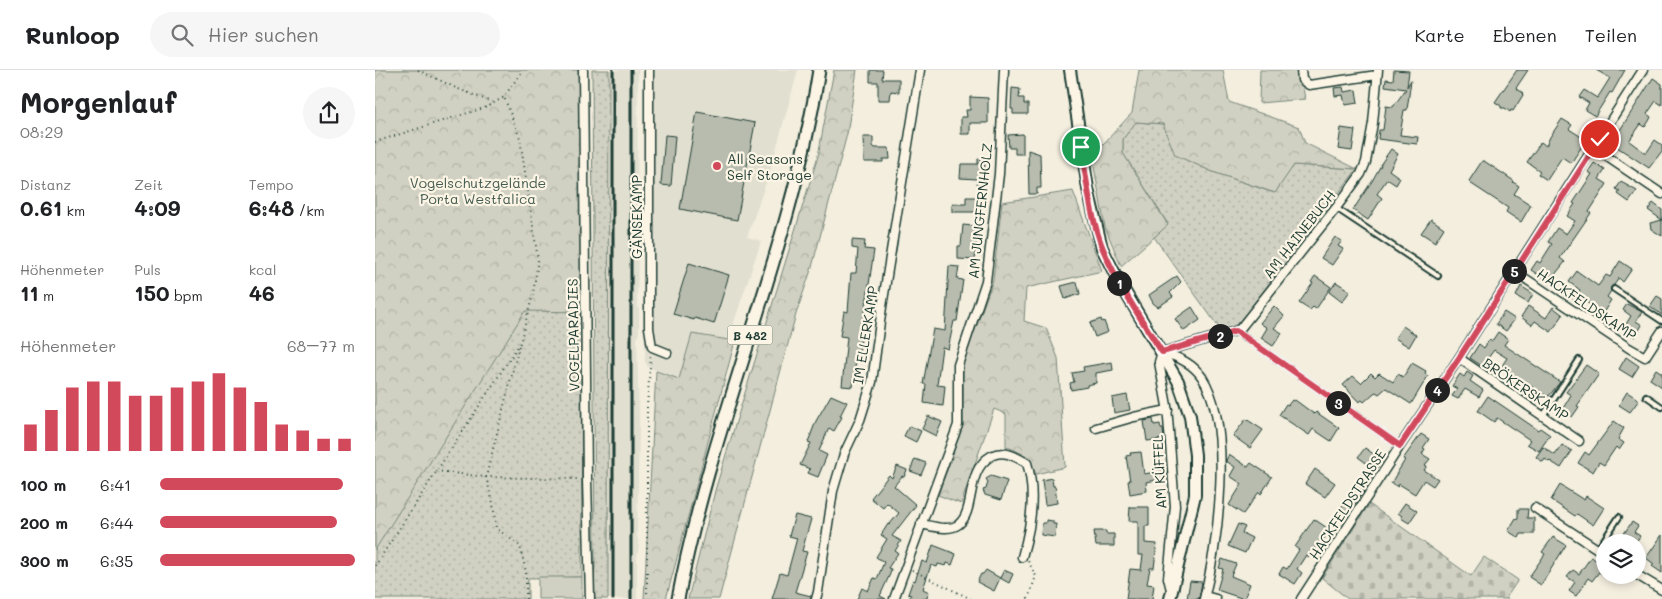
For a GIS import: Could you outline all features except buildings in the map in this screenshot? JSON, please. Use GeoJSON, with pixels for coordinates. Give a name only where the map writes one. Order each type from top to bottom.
{"type":"FeatureCollection","features":[{"type":"Feature","properties":{"kind":"main road","name":"B 482"},"geometry":{"type":"LineString","coordinates":[[678,599],[685,563],[708,476],[802,161],[819,70]]}},
{"type":"Feature","properties":{"kind":"street","name":"VOGELPARADIES"},"geometry":{"type":"LineString","coordinates":[[583,70],[590,599]]}},
{"type":"Feature","properties":{"kind":"street","name":"GÄNSEKAMP"},"geometry":{"type":"LineString","coordinates":[[649,70],[649,328],[652,347]]}},
{"type":"Feature","properties":{"kind":"street","name":"IM ELLERKAMP"},"geometry":{"type":"LineString","coordinates":[[816,599],[833,491],[844,454],[860,420],[872,382],[882,307],[920,70]]}},
{"type":"Feature","properties":{"kind":"street","name":"AM JUNGFERNHOLZ"},"geometry":{"type":"LineString","coordinates":[[893,599],[958,425],[959,364],[987,281],[999,174],[1004,70]]}},
{"type":"Feature","properties":{"kind":"street"},"geometry":{"type":"LineString","coordinates":[[1070,70],[1088,189],[1103,248],[1118,280],[1178,381],[1190,416],[1195,455],[1195,495],[1171,595]]}},
{"type":"Feature","properties":{"kind":"street"},"geometry":{"type":"LineString","coordinates":[[1301,70],[1302,80],[1309,85],[1378,72]]}},
{"type":"Feature","properties":{"kind":"street","name":"HACKFELDSTRASSE"},"geometry":{"type":"LineString","coordinates":[[1301,599],[1459,358],[1643,70]]}},
{"type":"Feature","properties":{"kind":"street","name":"AM HAINEBUCH"},"geometry":{"type":"LineString","coordinates":[[1236,331],[1244,324],[1361,174],[1366,162],[1373,123],[1378,72]]}},
{"type":"Feature","properties":{"kind":"street"},"geometry":{"type":"LineString","coordinates":[[1594,148],[1662,194]]}},
{"type":"Feature","properties":{"kind":"street","name":"HACKFELDSKAMP"},"geometry":{"type":"LineString","coordinates":[[1514,271],[1645,357],[1662,331]]}},
{"type":"Feature","properties":{"kind":"street"},"geometry":{"type":"LineString","coordinates":[[1162,352],[1236,331]]}},
{"type":"Feature","properties":{"kind":"street"},"geometry":{"type":"LineString","coordinates":[[652,347],[667,353]]}},
{"type":"Feature","properties":{"kind":"street"},"geometry":{"type":"LineString","coordinates":[[1162,352],[1180,358],[1195,369],[1202,378],[1216,411],[1221,461],[1219,520],[1204,597],[1216,599]]}},
{"type":"Feature","properties":{"kind":"street","name":"AM KÜFFEL"},"geometry":{"type":"LineString","coordinates":[[1162,352],[1159,362],[1168,410],[1175,506],[1167,578],[1171,595]]}},
{"type":"Feature","properties":{"kind":"street","name":"BRÖKERSKAMP"},"geometry":{"type":"LineString","coordinates":[[1459,358],[1579,441]]}},
{"type":"Feature","properties":{"kind":"street"},"geometry":{"type":"LineString","coordinates":[[1096,428],[1168,410]]}},
{"type":"Feature","properties":{"kind":"street"},"geometry":{"type":"LineString","coordinates":[[921,524],[951,528],[959,524],[964,517],[977,472],[983,461],[997,453],[1013,455],[1027,463],[1030,474],[1031,511],[1029,534],[1022,557]]}},
{"type":"Feature","properties":{"kind":"street"},"geometry":{"type":"LineString","coordinates":[[1535,508],[1596,548]]}},
{"type":"Feature","properties":{"kind":"street"},"geometry":{"type":"LineString","coordinates":[[1646,580],[1662,590]]}},
{"type":"Feature","properties":{"kind":"lane"},"geometry":{"type":"LineString","coordinates":[[1336,208],[1438,276]]}},
{"type":"Feature","properties":{"kind":"lane"},"geometry":{"type":"LineString","coordinates":[[1614,289],[1662,321]]}},
{"type":"Feature","properties":{"kind":"lane"},"geometry":{"type":"LineString","coordinates":[[1236,331],[1400,446]]}},
{"type":"Feature","properties":{"kind":"lane"},"geometry":{"type":"LineString","coordinates":[[1543,416],[1579,360]]}},
{"type":"Feature","properties":{"kind":"lane"},"geometry":{"type":"LineString","coordinates":[[1646,396],[1662,407]]}},
{"type":"Feature","properties":{"kind":"lane"},"geometry":{"type":"LineString","coordinates":[[1610,534],[1619,517]]}},
{"type":"Feature","properties":{"kind":"path"},"geometry":{"type":"LineString","coordinates":[[418,70],[494,103]]}},
{"type":"Feature","properties":{"kind":"path"},"geometry":{"type":"LineString","coordinates":[[375,142],[423,128],[494,103],[504,97],[523,70]]}},
{"type":"Feature","properties":{"kind":"path"},"geometry":{"type":"LineString","coordinates":[[504,97],[520,138],[538,260],[533,294],[486,477],[493,503],[496,528],[520,546],[526,572],[526,599]]}},
{"type":"Feature","properties":{"kind":"path"},"geometry":{"type":"LineString","coordinates":[[375,566],[520,343]]}},
{"type":"Feature","properties":{"kind":"path"},"geometry":{"type":"LineString","coordinates":[[647,592],[647,406],[652,347]]}},
{"type":"Feature","properties":{"kind":"path"},"geometry":{"type":"LineString","coordinates":[[436,471],[486,477],[587,479]]}},
{"type":"Feature","properties":{"kind":"path"},"geometry":{"type":"LineString","coordinates":[[1022,557],[1030,562],[1036,576],[1028,599]]}},
{"type":"Feature","properties":{"kind":"path"},"geometry":{"type":"LineString","coordinates":[[915,571],[971,599]]}},
{"type":"Feature","properties":{"kind":"shaded area"},"geometry":{"type":"Polygon","coordinates":[[[609,70],[638,70],[637,201],[639,208],[637,303],[639,332],[637,339],[639,420],[637,536],[639,544],[637,599],[608,599],[609,70]]]}},
{"type":"Feature","properties":{"kind":"shaded area"},"geometry":{"type":"Polygon","coordinates":[[[645,70],[798,70],[770,171],[747,237],[761,241],[728,340],[692,334],[679,380],[648,367],[645,361],[645,70]]]}},
{"type":"Feature","properties":{"kind":"green space","name":"Vogelschutzgelände Porta Westfalica"},"geometry":{"type":"Polygon","coordinates":[[[375,70],[580,70],[582,577],[528,578],[528,599],[375,599],[375,70]]]}},
{"type":"Feature","properties":{"kind":"green space","name":"Vogelschutzgelände Porta Westfalica"},"geometry":{"type":"Polygon","coordinates":[[[375,70],[580,70],[581,312],[525,311],[375,550],[375,70]]]}},
{"type":"Feature","properties":{"kind":"green space"},"geometry":{"type":"Polygon","coordinates":[[[592,70],[609,70],[608,599],[593,599],[595,566],[592,70]]]}},
{"type":"Feature","properties":{"kind":"green space"},"geometry":{"type":"Polygon","coordinates":[[[834,70],[857,70],[847,134],[812,267],[796,314],[719,599],[688,599],[716,487],[818,156],[834,70]]]}},
{"type":"Feature","properties":{"kind":"green space"},"geometry":{"type":"Polygon","coordinates":[[[1139,70],[1223,70],[1229,102],[1299,127],[1305,143],[1357,169],[1294,165],[1275,193],[1213,172],[1175,155],[1163,124],[1136,122],[1123,139],[1123,153],[1168,225],[1121,266],[1105,227],[1092,156],[1132,113],[1139,70]]]}},
{"type":"Feature","properties":{"kind":"green space"},"geometry":{"type":"Polygon","coordinates":[[[1260,70],[1300,70],[1305,99],[1259,103],[1260,70]]]}},
{"type":"Feature","properties":{"kind":"green space"},"geometry":{"type":"Polygon","coordinates":[[[1135,122],[1163,124],[1176,155],[1213,172],[1274,193],[1294,165],[1357,169],[1239,323],[1222,332],[1154,237],[1168,224],[1123,153],[1123,139],[1135,122]]]}},
{"type":"Feature","properties":{"kind":"green space"},"geometry":{"type":"Polygon","coordinates":[[[1073,191],[1102,271],[1026,288],[1024,321],[1046,328],[1058,358],[1065,467],[1036,474],[1027,456],[1006,446],[1006,414],[994,409],[961,504],[938,495],[963,425],[963,363],[993,280],[1002,202],[1073,191]]]}},
{"type":"Feature","properties":{"kind":"green space"},"geometry":{"type":"Polygon","coordinates":[[[692,334],[735,341],[666,599],[644,599],[656,371],[679,379],[692,334]]]}},
{"type":"Feature","properties":{"kind":"green space"},"geometry":{"type":"Polygon","coordinates":[[[1369,504],[1471,576],[1484,557],[1518,580],[1506,598],[1508,599],[1348,599],[1322,578],[1369,504]]]}},
{"type":"Feature","properties":{"kind":"green space"},"geometry":{"type":"Polygon","coordinates":[[[538,577],[582,577],[582,599],[538,599],[538,577]]]}},
{"type":"Feature","properties":{"kind":"railway"},"geometry":{"type":"LineString","coordinates":[[613,70],[613,599]]}},
{"type":"Feature","properties":{"kind":"railway"},"geometry":{"type":"LineString","coordinates":[[631,70],[631,599]]}},
{"type":"Feature","properties":{"kind":"place","name":"All Seasons Self Storage"},"geometry":{"type":"Point","coordinates":[717,166]}},
{"type":"Feature","properties":{"kind":"route"},"geometry":{"type":"LineString","coordinates":[[1081,147],[1096,226],[1103,248],[1118,280],[1162,352],[1236,331],[1400,446],[1600,139]]}}]}
